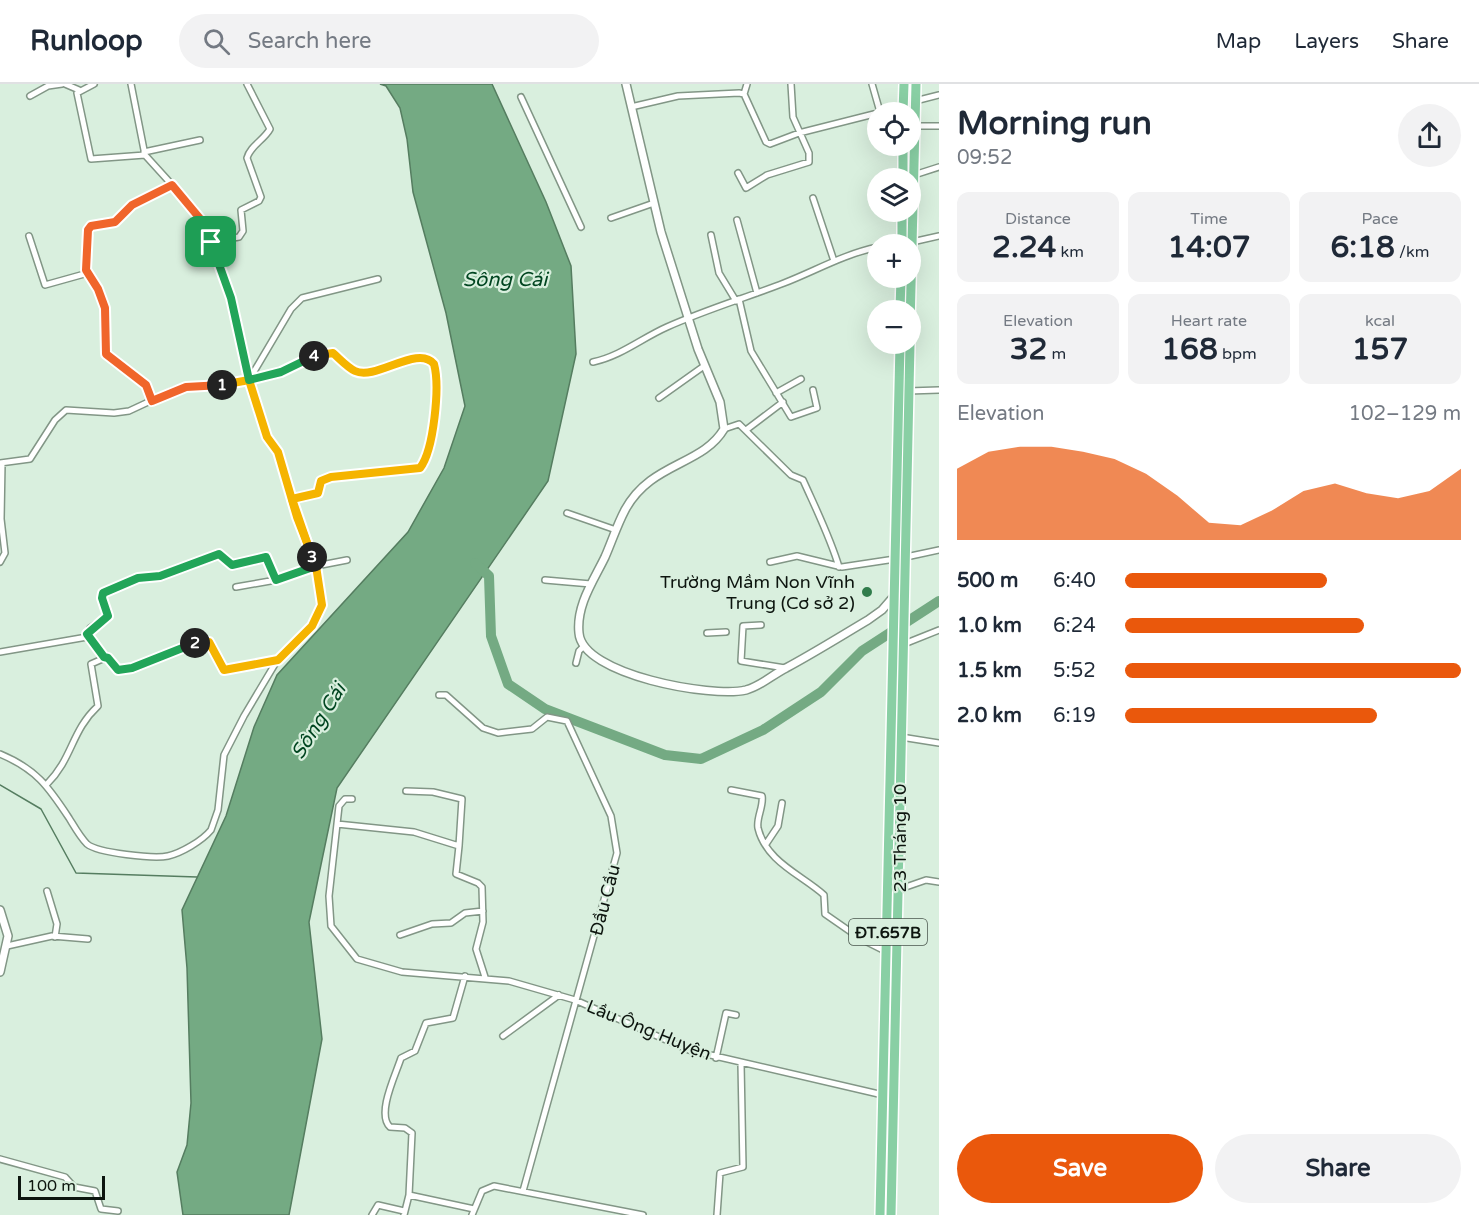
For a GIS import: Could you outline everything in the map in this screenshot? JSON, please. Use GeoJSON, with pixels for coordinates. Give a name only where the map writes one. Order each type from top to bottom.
{"type":"FeatureCollection","features":[{"type":"Feature","properties":{"kind":"main road"},"geometry":{"type":"LineString","coordinates":[[903,102],[904,84]]}},
{"type":"Feature","properties":{"kind":"main road"},"geometry":{"type":"LineString","coordinates":[[915,101],[916,84]]}},
{"type":"Feature","properties":{"kind":"main road","name":"ĐT.657B"},"geometry":{"type":"LineString","coordinates":[[895,597],[900,354]]}},
{"type":"Feature","properties":{"kind":"main road","name":"ĐT.657B"},"geometry":{"type":"LineString","coordinates":[[904,642],[910,354]]}},
{"type":"Feature","properties":{"kind":"main road"},"geometry":{"type":"LineString","coordinates":[[895,559],[906,557]]}},
{"type":"Feature","properties":{"kind":"main road","name":"23 Tháng 10"},"geometry":{"type":"LineString","coordinates":[[880,1215],[895,597]]}},
{"type":"Feature","properties":{"kind":"main road","name":"23 Tháng 10"},"geometry":{"type":"LineString","coordinates":[[891,1215],[904,642]]}},
{"type":"Feature","properties":{"kind":"main road"},"geometry":{"type":"LineString","coordinates":[[889,889],[900,889]]}},
{"type":"Feature","properties":{"kind":"street"},"geometry":{"type":"LineString","coordinates":[[30,96],[48,86],[63,84],[79,90],[94,84]]}},
{"type":"Feature","properties":{"kind":"street"},"geometry":{"type":"LineString","coordinates":[[0,754],[28,768],[47,784],[80,834],[94,848],[156,856],[176,853],[204,837],[214,826],[220,798],[222,759],[244,716],[278,660],[312,626],[319,615],[322,600],[316,566],[278,452],[267,437],[249,380],[231,298],[211,242],[202,221],[144,154],[131,84]]}},
{"type":"Feature","properties":{"kind":"street"},"geometry":{"type":"LineString","coordinates":[[211,242],[239,237],[243,231],[241,210],[259,201],[261,197],[247,158],[270,129],[247,84]]}},
{"type":"Feature","properties":{"kind":"street"},"geometry":{"type":"LineString","coordinates":[[626,84],[654,203],[688,318],[704,366],[720,402],[724,429]]}},
{"type":"Feature","properties":{"kind":"street"},"geometry":{"type":"LineString","coordinates":[[747,84],[744,94],[766,142],[776,143],[799,133],[867,116]]}},
{"type":"Feature","properties":{"kind":"street"},"geometry":{"type":"LineString","coordinates":[[738,173],[746,188],[767,175],[809,162],[809,153],[799,133],[790,104],[791,84]]}},
{"type":"Feature","properties":{"kind":"street"},"geometry":{"type":"LineString","coordinates":[[872,84],[877,102]]}},
{"type":"Feature","properties":{"kind":"street"},"geometry":{"type":"LineString","coordinates":[[79,90],[91,159],[144,154],[200,140]]}},
{"type":"Feature","properties":{"kind":"street"},"geometry":{"type":"LineString","coordinates":[[631,107],[688,94],[725,92],[744,94]]}},
{"type":"Feature","properties":{"kind":"street"},"geometry":{"type":"LineString","coordinates":[[915,101],[939,95]]}},
{"type":"Feature","properties":{"kind":"street"},"geometry":{"type":"LineString","coordinates":[[521,97],[572,212],[581,227]]}},
{"type":"Feature","properties":{"kind":"street"},"geometry":{"type":"LineString","coordinates":[[921,126],[939,126]]}},
{"type":"Feature","properties":{"kind":"street"},"geometry":{"type":"LineString","coordinates":[[921,173],[939,167]]}},
{"type":"Feature","properties":{"kind":"street"},"geometry":{"type":"LineString","coordinates":[[152,401],[146,385],[106,354],[105,308],[98,289],[88,273],[86,248],[88,230],[91,226],[115,222],[132,205],[172,185]]}},
{"type":"Feature","properties":{"kind":"street"},"geometry":{"type":"LineString","coordinates":[[813,198],[834,261]]}},
{"type":"Feature","properties":{"kind":"street"},"geometry":{"type":"LineString","coordinates":[[611,218],[654,203]]}},
{"type":"Feature","properties":{"kind":"street"},"geometry":{"type":"LineString","coordinates":[[737,220],[757,293]]}},
{"type":"Feature","properties":{"kind":"street"},"geometry":{"type":"LineString","coordinates":[[29,236],[45,285],[88,273]]}},
{"type":"Feature","properties":{"kind":"street"},"geometry":{"type":"LineString","coordinates":[[711,236],[719,273],[738,300],[751,351],[791,417],[817,408],[813,390]]}},
{"type":"Feature","properties":{"kind":"street"},"geometry":{"type":"LineString","coordinates":[[921,240],[939,236]]}},
{"type":"Feature","properties":{"kind":"street"},"geometry":{"type":"LineString","coordinates":[[593,362],[617,355],[656,332],[688,318],[757,293],[834,261],[867,250]]}},
{"type":"Feature","properties":{"kind":"street"},"geometry":{"type":"LineString","coordinates":[[249,380],[291,309],[302,298],[378,279]]}},
{"type":"Feature","properties":{"kind":"street"},"geometry":{"type":"LineString","coordinates":[[0,562],[5,553],[1,519],[1,463],[30,459],[55,420],[66,410],[114,413],[129,411],[186,387],[249,380],[281,372],[317,354],[327,352],[333,353],[356,372],[364,373],[418,358],[430,360],[434,364],[436,378],[434,413],[427,456],[420,468],[331,477],[321,481],[318,493],[292,499]]}},
{"type":"Feature","properties":{"kind":"street"},"geometry":{"type":"LineString","coordinates":[[659,398],[704,366]]}},
{"type":"Feature","properties":{"kind":"street"},"geometry":{"type":"LineString","coordinates":[[776,393],[801,379]]}},
{"type":"Feature","properties":{"kind":"street"},"geometry":{"type":"LineString","coordinates":[[908,391],[939,390]]}},
{"type":"Feature","properties":{"kind":"street"},"geometry":{"type":"LineString","coordinates":[[746,430],[783,402]]}},
{"type":"Feature","properties":{"kind":"street"},"geometry":{"type":"LineString","coordinates":[[839,567],[826,529],[815,511],[803,480],[791,475],[746,430],[735,424],[724,429],[717,440],[706,448],[643,484],[625,510],[591,584],[579,620],[579,632],[584,646],[611,666],[665,684],[698,689],[744,690],[868,620],[895,597]]}},
{"type":"Feature","properties":{"kind":"street"},"geometry":{"type":"LineString","coordinates":[[567,513],[616,530]]}},
{"type":"Feature","properties":{"kind":"street"},"geometry":{"type":"LineString","coordinates":[[906,557],[939,550]]}},
{"type":"Feature","properties":{"kind":"street"},"geometry":{"type":"LineString","coordinates":[[87,637],[90,628],[108,616],[102,598],[103,593],[138,578],[160,576],[219,554],[232,565],[266,557],[276,580]]}},
{"type":"Feature","properties":{"kind":"street"},"geometry":{"type":"LineString","coordinates":[[770,562],[797,556],[839,567],[895,559]]}},
{"type":"Feature","properties":{"kind":"street"},"geometry":{"type":"LineString","coordinates":[[236,587],[276,580],[316,566],[347,560]]}},
{"type":"Feature","properties":{"kind":"street"},"geometry":{"type":"LineString","coordinates":[[545,580],[591,584]]}},
{"type":"Feature","properties":{"kind":"street"},"geometry":{"type":"LineString","coordinates":[[762,625],[743,626],[741,661],[785,668]]}},
{"type":"Feature","properties":{"kind":"street"},"geometry":{"type":"LineString","coordinates":[[904,642],[939,630]]}},
{"type":"Feature","properties":{"kind":"street"},"geometry":{"type":"LineString","coordinates":[[707,633],[726,632]]}},
{"type":"Feature","properties":{"kind":"street"},"geometry":{"type":"LineString","coordinates":[[87,637],[117,669],[123,670],[204,641],[210,644],[224,670],[278,660]]}},
{"type":"Feature","properties":{"kind":"street"},"geometry":{"type":"LineString","coordinates":[[0,652],[87,637]]}},
{"type":"Feature","properties":{"kind":"street"},"geometry":{"type":"LineString","coordinates":[[576,663],[579,651],[584,646]]}},
{"type":"Feature","properties":{"kind":"street"},"geometry":{"type":"LineString","coordinates":[[47,784],[63,766],[84,719],[98,706],[90,666],[104,657]]}},
{"type":"Feature","properties":{"kind":"street","name":"Đầu Cầu"},"geometry":{"type":"LineString","coordinates":[[440,695],[446,695],[483,728],[498,733],[532,729],[547,717],[567,721],[611,816],[617,848],[615,865],[575,1000],[523,1191]]}},
{"type":"Feature","properties":{"kind":"street"},"geometry":{"type":"LineString","coordinates":[[901,737],[939,743]]}},
{"type":"Feature","properties":{"kind":"street"},"geometry":{"type":"LineString","coordinates":[[731,790],[762,796],[758,826],[766,844],[777,859],[824,895],[826,916],[861,939],[888,952]]}},
{"type":"Feature","properties":{"kind":"street"},"geometry":{"type":"LineString","coordinates":[[406,791],[461,798],[456,874],[480,885],[483,911],[476,949],[485,977]]}},
{"type":"Feature","properties":{"kind":"street","name":"Lầu Ông Huyện"},"geometry":{"type":"LineString","coordinates":[[352,799],[345,799],[339,804],[328,896],[332,930],[359,960],[402,972],[485,977],[559,995],[684,1048],[716,1058],[884,1095]]}},
{"type":"Feature","properties":{"kind":"street"},"geometry":{"type":"LineString","coordinates":[[766,844],[778,826],[782,803]]}},
{"type":"Feature","properties":{"kind":"street"},"geometry":{"type":"LineString","coordinates":[[336,824],[414,832],[459,846]]}},
{"type":"Feature","properties":{"kind":"street"},"geometry":{"type":"LineString","coordinates":[[900,889],[926,880],[939,882]]}},
{"type":"Feature","properties":{"kind":"street"},"geometry":{"type":"LineString","coordinates":[[46,891],[57,924],[55,937]]}},
{"type":"Feature","properties":{"kind":"street"},"geometry":{"type":"LineString","coordinates":[[0,910],[6,926],[7,946],[0,972]]}},
{"type":"Feature","properties":{"kind":"street"},"geometry":{"type":"LineString","coordinates":[[400,935],[432,924],[451,923],[465,913],[483,911]]}},
{"type":"Feature","properties":{"kind":"street"},"geometry":{"type":"LineString","coordinates":[[7,946],[55,937],[88,939]]}},
{"type":"Feature","properties":{"kind":"street"},"geometry":{"type":"LineString","coordinates":[[372,1215],[378,1205],[404,1213],[409,1195],[412,1133],[405,1128],[386,1124],[386,1100],[401,1058],[415,1051],[424,1024],[453,1018],[465,976]]}},
{"type":"Feature","properties":{"kind":"street"},"geometry":{"type":"LineString","coordinates":[[503,1036],[559,995]]}},
{"type":"Feature","properties":{"kind":"street"},"geometry":{"type":"LineString","coordinates":[[716,1058],[726,1013],[736,1014]]}},
{"type":"Feature","properties":{"kind":"street"},"geometry":{"type":"LineString","coordinates":[[717,1215],[720,1173],[743,1167],[741,1064]]}},
{"type":"Feature","properties":{"kind":"street"},"geometry":{"type":"LineString","coordinates":[[0,1159],[65,1177],[74,1187],[95,1191],[101,1209],[118,1211]]}},
{"type":"Feature","properties":{"kind":"street"},"geometry":{"type":"LineString","coordinates":[[409,1195],[473,1212],[482,1191],[489,1186],[643,1215]]}},
{"type":"Feature","properties":{"kind":"street"},"geometry":{"type":"LineString","coordinates":[[592,1206],[593,1215]]}},
{"type":"Feature","properties":{"kind":"water","name":"Sông Cái"},"geometry":{"type":"Polygon","coordinates":[[[380,84],[492,84],[546,202],[571,266],[576,354],[548,481],[337,788],[309,922],[322,1039],[289,1215],[183,1215],[177,1172],[187,1145],[191,1103],[187,968],[182,910],[226,816],[254,727],[277,675],[408,532],[444,468],[465,406],[446,313],[413,192],[407,139],[400,108],[386,86],[380,84]]]}},
{"type":"Feature","properties":{"kind":"waterway"},"geometry":{"type":"LineString","coordinates":[[475,563],[489,576],[491,636],[508,684],[545,709],[665,755],[701,759],[763,730],[821,692],[862,651],[939,601]]}},
{"type":"Feature","properties":{"kind":"waterway"},"geometry":{"type":"LineString","coordinates":[[0,785],[41,809],[76,873],[197,877]]}},
{"type":"Feature","properties":{"kind":"place","name":"Trường Mầm Non Vĩnh Trung (Cơ sở 2)"},"geometry":{"type":"Point","coordinates":[867,592]}},
{"type":"Feature","properties":{"kind":"route"},"geometry":{"type":"LineString","coordinates":[[211,242],[194,209],[172,185],[132,205],[115,222],[91,226],[88,230],[86,270],[98,289],[105,308],[104,349],[115,363],[146,385],[152,401],[186,387],[249,380],[267,437],[278,452],[284,470],[294,507],[297,517],[316,566],[322,600],[321,610],[312,626],[278,660],[250,663],[224,670],[209,642],[204,641],[132,668],[118,670],[87,637],[90,628],[108,616],[101,597],[103,593],[138,578],[160,576],[217,554],[232,565],[266,557],[270,561],[276,580],[316,566],[292,499],[318,493],[321,481],[324,479],[368,472],[420,468],[427,456],[434,413],[436,378],[434,364],[430,360],[418,358],[364,373],[356,372],[333,353],[327,352],[317,354],[281,372],[249,380],[231,298],[211,242]]}}]}
